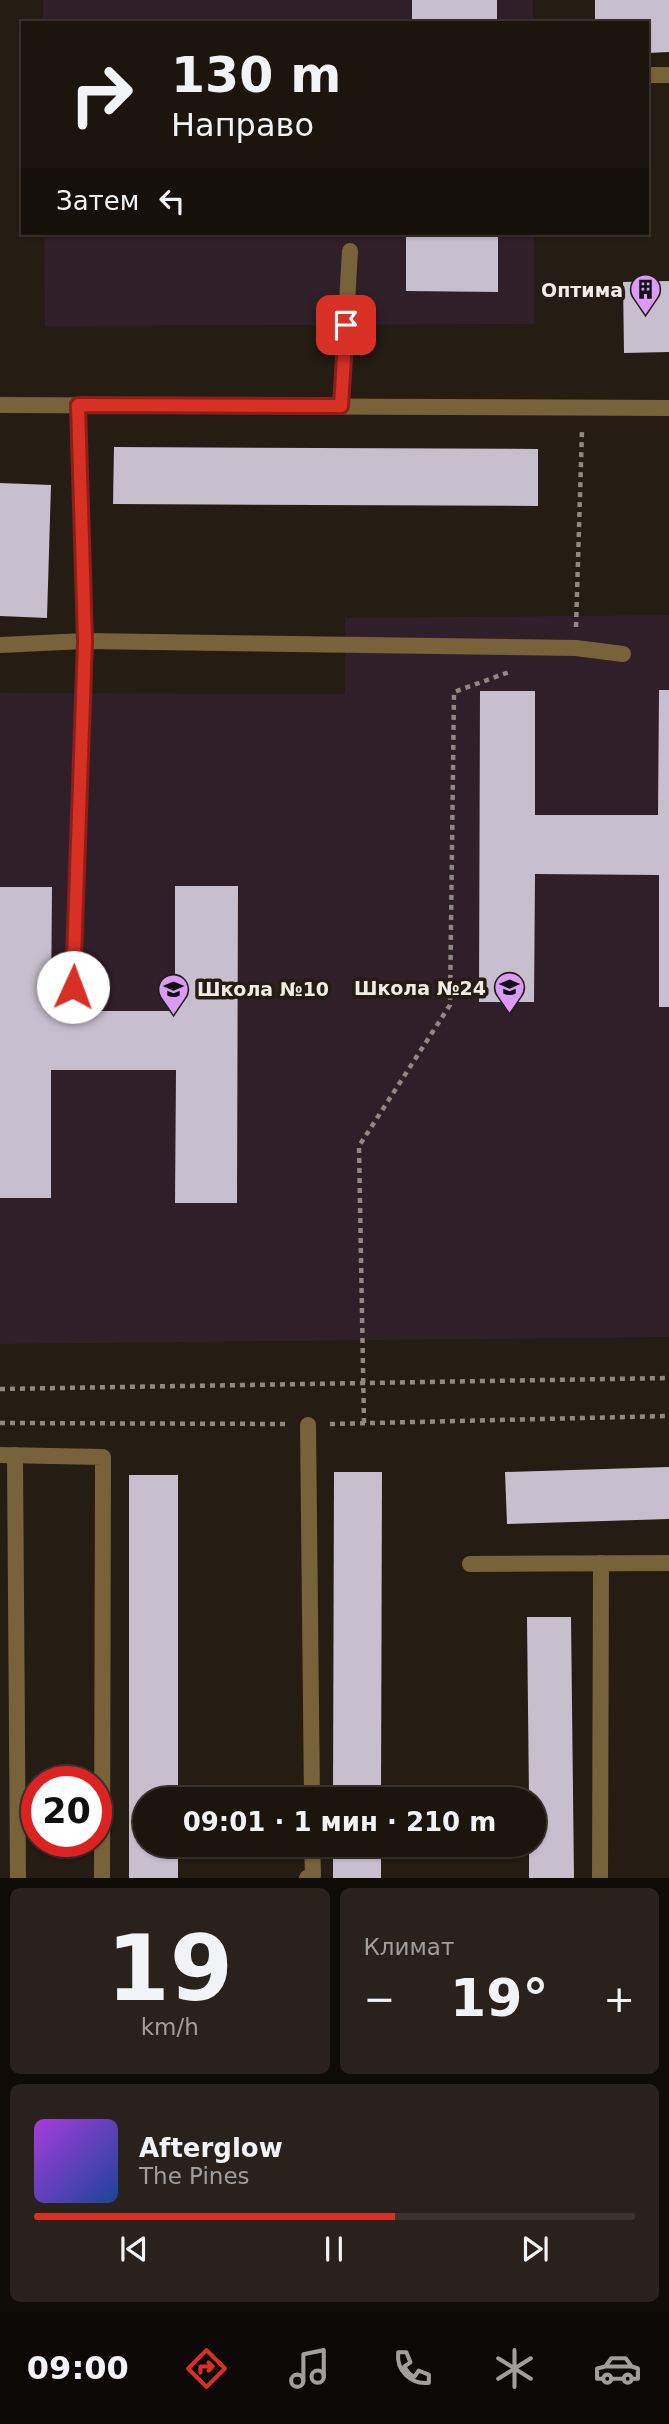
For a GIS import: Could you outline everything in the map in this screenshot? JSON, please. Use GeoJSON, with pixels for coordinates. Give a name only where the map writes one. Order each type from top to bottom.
{"type":"FeatureCollection","features":[{"type":"Feature","properties":{"kind":"lane"},"geometry":{"type":"LineString","coordinates":[[649,75],[669,75]]}},
{"type":"Feature","properties":{"kind":"lane"},"geometry":{"type":"LineString","coordinates":[[341,406],[350,251]]}},
{"type":"Feature","properties":{"kind":"lane"},"geometry":{"type":"LineString","coordinates":[[0,405],[669,408]]}},
{"type":"Feature","properties":{"kind":"lane"},"geometry":{"type":"LineString","coordinates":[[73,987],[85,641],[78,405]]}},
{"type":"Feature","properties":{"kind":"lane"},"geometry":{"type":"LineString","coordinates":[[0,645],[85,641],[576,648],[623,654]]}},
{"type":"Feature","properties":{"kind":"lane"},"geometry":{"type":"LineString","coordinates":[[307,1424],[312,1787]]}},
{"type":"Feature","properties":{"kind":"lane"},"geometry":{"type":"LineString","coordinates":[[18,1878],[8,1455],[103,1457],[102,1878]]}},
{"type":"Feature","properties":{"kind":"lane"},"geometry":{"type":"LineString","coordinates":[[600,1878],[601,1563]]}},
{"type":"Feature","properties":{"kind":"lane"},"geometry":{"type":"LineString","coordinates":[[470,1564],[669,1563]]}},
{"type":"Feature","properties":{"kind":"lane"},"geometry":{"type":"LineString","coordinates":[[307,1878],[313,1875],[312,1857]]}},
{"type":"Feature","properties":{"kind":"path"},"geometry":{"type":"LineString","coordinates":[[576,648],[583,408]]}},
{"type":"Feature","properties":{"kind":"path"},"geometry":{"type":"LineString","coordinates":[[364,1423],[359,1146],[450,1004],[454,692],[515,670]]}},
{"type":"Feature","properties":{"kind":"path"},"geometry":{"type":"LineString","coordinates":[[0,1389],[669,1378]]}},
{"type":"Feature","properties":{"kind":"path"},"geometry":{"type":"LineString","coordinates":[[0,1423],[307,1424],[669,1416]]}},
{"type":"Feature","properties":{"kind":"shaded area"},"geometry":{"type":"Polygon","coordinates":[[[43,0],[533,0],[533,21],[43,21],[43,0]]]}},
{"type":"Feature","properties":{"kind":"shaded area"},"geometry":{"type":"Polygon","coordinates":[[[44,235],[534,235],[534,324],[45,326],[44,235]]]}},
{"type":"Feature","properties":{"kind":"shaded area"},"geometry":{"type":"Polygon","coordinates":[[[669,615],[669,1337],[0,1344],[0,693],[345,694],[345,618],[669,615]]]}},
{"type":"Feature","properties":{"kind":"building"},"geometry":{"type":"Polygon","coordinates":[[[412,0],[497,0],[497,21],[412,21],[412,0]]]}},
{"type":"Feature","properties":{"kind":"building"},"geometry":{"type":"Polygon","coordinates":[[[595,0],[669,0],[669,52],[649,53],[649,21],[595,21],[595,0]]]}},
{"type":"Feature","properties":{"kind":"building"},"geometry":{"type":"Polygon","coordinates":[[[406,235],[498,235],[498,292],[406,291],[406,235]]]}},
{"type":"Feature","properties":{"kind":"building","name":"Оптима"},"geometry":{"type":"Polygon","coordinates":[[[669,281],[669,352],[624,353],[623,282],[669,281]]]}},
{"type":"Feature","properties":{"kind":"building"},"geometry":{"type":"Polygon","coordinates":[[[114,447],[538,449],[538,506],[113,504],[114,447]]]}},
{"type":"Feature","properties":{"kind":"building"},"geometry":{"type":"Polygon","coordinates":[[[0,483],[51,485],[47,618],[0,616],[0,483]]]}},
{"type":"Feature","properties":{"kind":"building"},"geometry":{"type":"Polygon","coordinates":[[[659,690],[669,690],[669,1007],[659,1007],[659,875],[535,874],[534,1002],[479,1002],[480,691],[535,691],[535,815],[658,815],[659,690]]]}},
{"type":"Feature","properties":{"kind":"building"},"geometry":{"type":"Polygon","coordinates":[[[175,886],[238,886],[237,1203],[175,1203],[176,1070],[51,1070],[51,1198],[0,1198],[0,887],[52,887],[51,1011],[175,1011],[175,886]]]}},
{"type":"Feature","properties":{"kind":"building"},"geometry":{"type":"Polygon","coordinates":[[[669,1467],[669,1519],[507,1524],[505,1472],[669,1467]]]}},
{"type":"Feature","properties":{"kind":"building"},"geometry":{"type":"Polygon","coordinates":[[[334,1472],[382,1472],[381,1787],[333,1787],[334,1472]]]}},
{"type":"Feature","properties":{"kind":"building"},"geometry":{"type":"Polygon","coordinates":[[[129,1475],[178,1475],[178,1787],[133,1787],[133,1857],[178,1857],[178,1878],[129,1878],[129,1475]]]}},
{"type":"Feature","properties":{"kind":"building"},"geometry":{"type":"Polygon","coordinates":[[[527,1617],[571,1617],[574,1878],[529,1878],[529,1857],[546,1857],[546,1787],[529,1787],[527,1617]]]}},
{"type":"Feature","properties":{"kind":"building"},"geometry":{"type":"Polygon","coordinates":[[[333,1857],[381,1857],[381,1878],[333,1878],[333,1857]]]}},
{"type":"Feature","properties":{"kind":"place","name":"Оптима"},"geometry":{"type":"Point","coordinates":[646,317]}},
{"type":"Feature","properties":{"kind":"place","name":"Школа №24"},"geometry":{"type":"Point","coordinates":[509,1015]}},
{"type":"Feature","properties":{"kind":"place","name":"Школа №10"},"geometry":{"type":"Point","coordinates":[174,1016]}},
{"type":"Feature","properties":{"kind":"route"},"geometry":{"type":"LineString","coordinates":[[73,987],[85,641],[78,405],[341,406],[346,325]]}}]}
